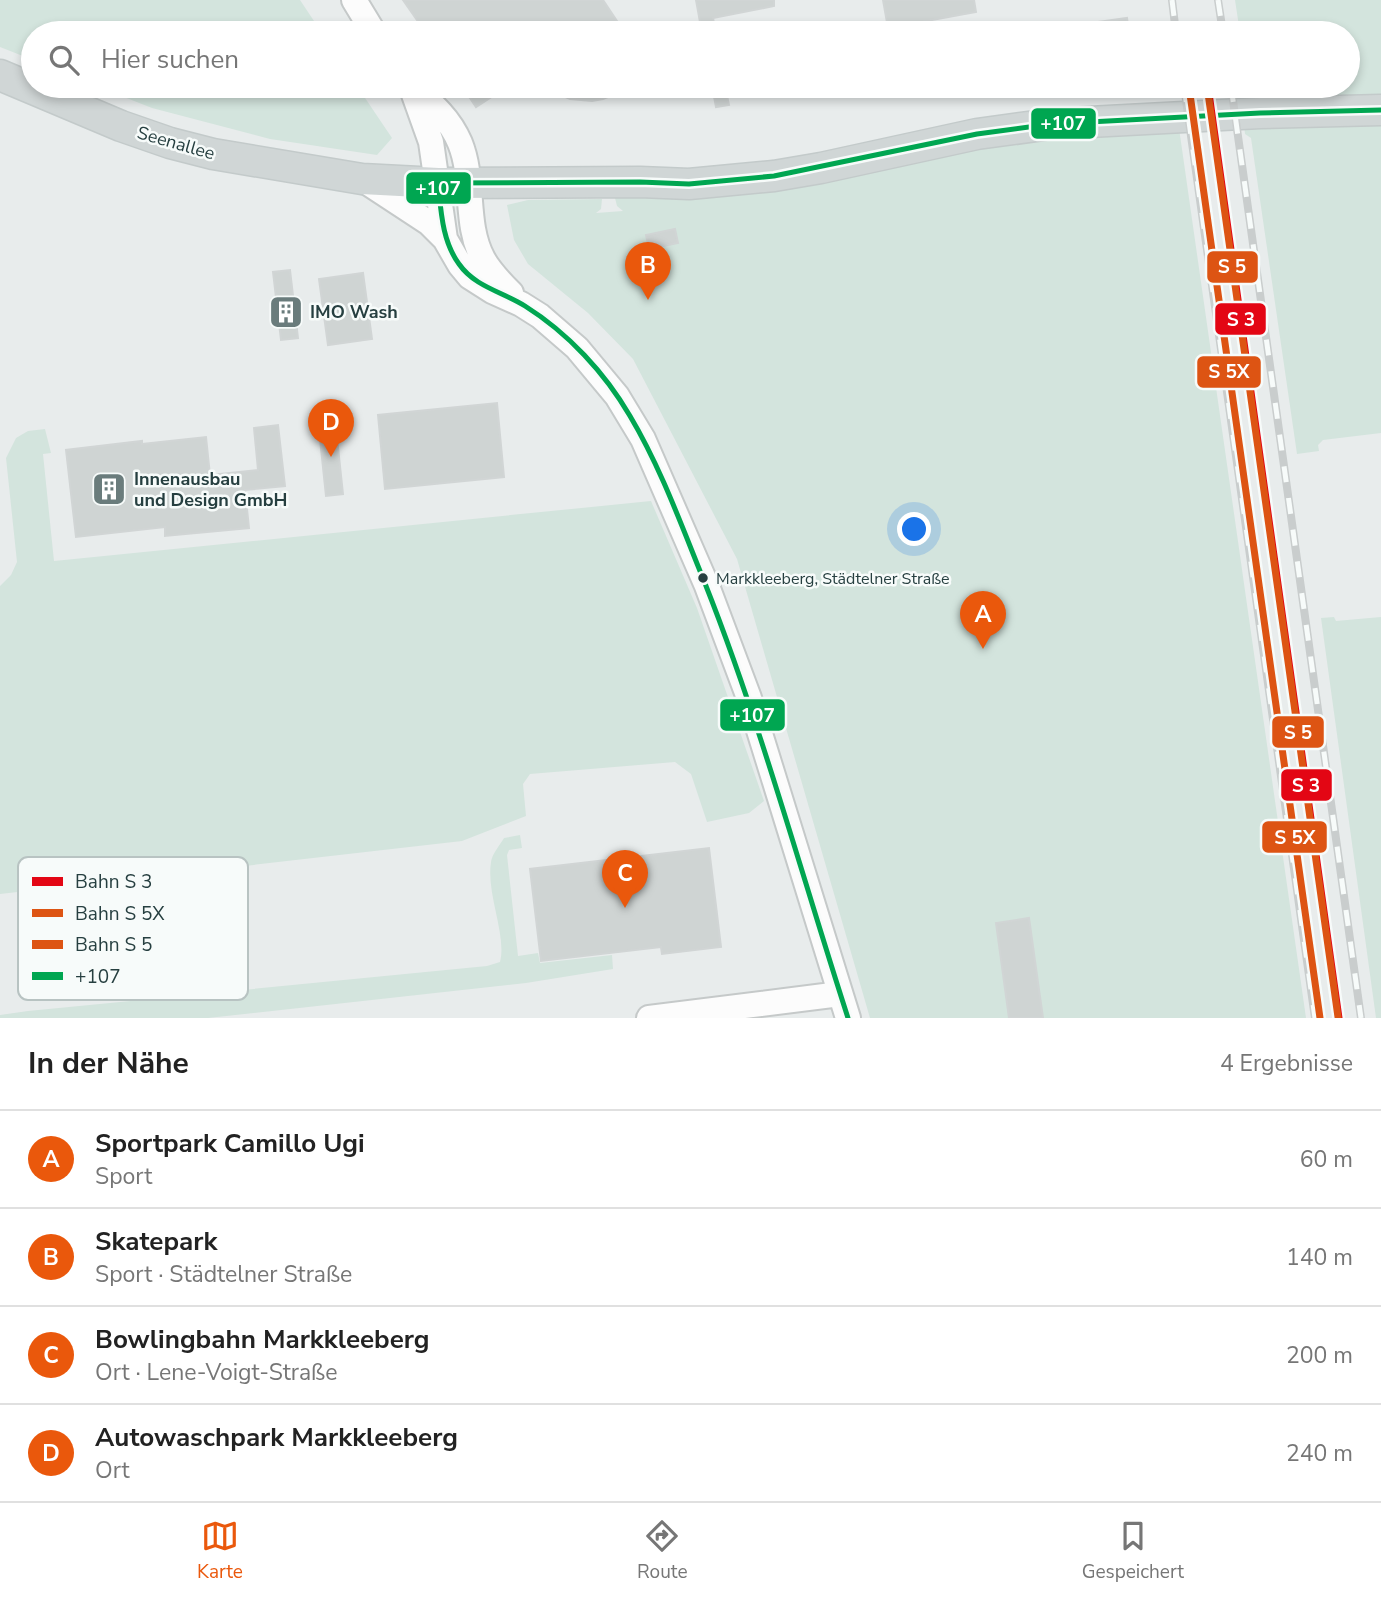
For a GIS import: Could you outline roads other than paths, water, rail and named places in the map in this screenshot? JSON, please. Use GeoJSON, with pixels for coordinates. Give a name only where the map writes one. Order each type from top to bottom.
{"type":"FeatureCollection","features":[{"type":"Feature","properties":{"kind":"main road","name":"Seenallee"},"geometry":{"type":"LineString","coordinates":[[0,75],[21,84]]}},
{"type":"Feature","properties":{"kind":"main road","name":"Seenallee"},"geometry":{"type":"LineString","coordinates":[[55,98],[170,143],[237,159],[362,178],[438,183],[689,184],[810,170],[977,134],[1051,124],[1260,113],[1381,110]]}},
{"type":"Feature","properties":{"kind":"street"},"geometry":{"type":"LineString","coordinates":[[354,0],[367,21]]}},
{"type":"Feature","properties":{"kind":"street"},"geometry":{"type":"LineString","coordinates":[[416,98],[432,142],[445,239],[470,277],[521,304]]}},
{"type":"Feature","properties":{"kind":"street"},"geometry":{"type":"LineString","coordinates":[[426,98],[438,107],[450,125],[466,160],[474,230],[483,260],[521,304],[560,332],[598,371],[617,396],[648,450],[707,586],[749,698],[848,1018]]}},
{"type":"Feature","properties":{"kind":"street","name":"Seenallee"},"geometry":{"type":"LineString","coordinates":[[362,178],[429,223],[445,239]]}},
{"type":"Feature","properties":{"kind":"street"},"geometry":{"type":"LineString","coordinates":[[649,1018],[694,1015],[840,994]]}},
{"type":"Feature","properties":{"kind":"railway"},"geometry":{"type":"LineString","coordinates":[[1172,0],[1175,21]]}},
{"type":"Feature","properties":{"kind":"railway"},"geometry":{"type":"LineString","coordinates":[[1218,0],[1221,21]]}},
{"type":"Feature","properties":{"kind":"railway"},"geometry":{"type":"LineString","coordinates":[[1186,98],[1315,1018]]}},
{"type":"Feature","properties":{"kind":"railway"},"geometry":{"type":"LineString","coordinates":[[1233,98],[1361,1018]]}},
{"type":"Feature","properties":{"kind":"place","name":"Skatepark"},"geometry":{"type":"Point","coordinates":[648,300]}},
{"type":"Feature","properties":{"kind":"place","name":"IMO Wash"},"geometry":{"type":"Point","coordinates":[286,312]}},
{"type":"Feature","properties":{"kind":"place","name":"Autowaschpark Markkleeberg"},"geometry":{"type":"Point","coordinates":[331,457]}},
{"type":"Feature","properties":{"kind":"place","name":"Innenausbau und Design GmbH"},"geometry":{"type":"Point","coordinates":[109,489]}},
{"type":"Feature","properties":{"kind":"place","name":"Markkleeberg, Städtelner Straße"},"geometry":{"type":"Point","coordinates":[703,578]}},
{"type":"Feature","properties":{"kind":"place","name":"Sportpark Camillo Ugi"},"geometry":{"type":"Point","coordinates":[983,649]}},
{"type":"Feature","properties":{"kind":"place","name":"Bowlingbahn Markkleeberg"},"geometry":{"type":"Point","coordinates":[625,908]}}]}
